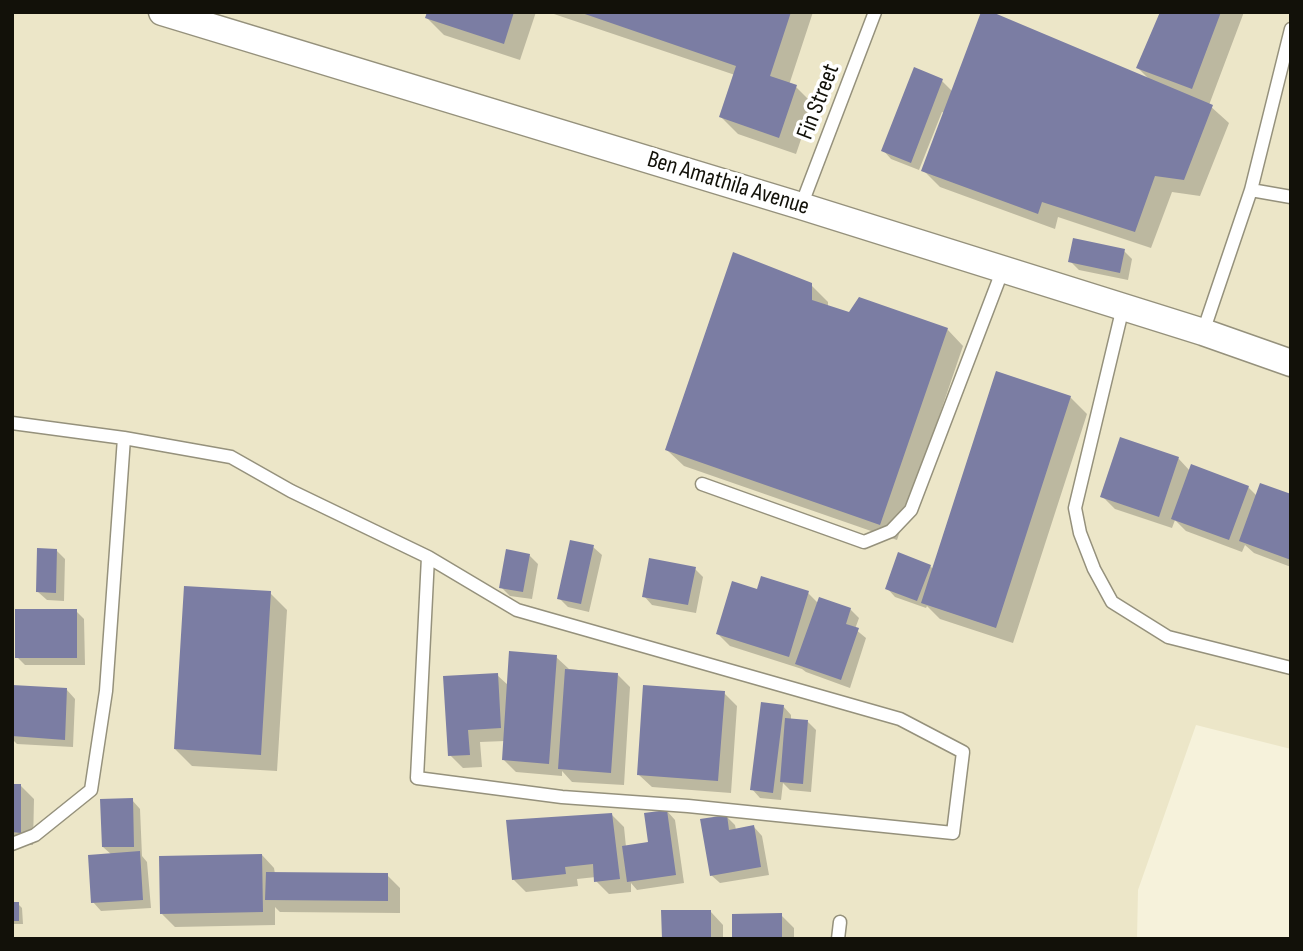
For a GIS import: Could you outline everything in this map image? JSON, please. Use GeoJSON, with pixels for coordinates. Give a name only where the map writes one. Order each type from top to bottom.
{"type":"FeatureCollection","features":[{"type":"Feature","properties":{"kind":"street","name":"Ben Amathila Avenue"},"geometry":{"type":"LineString","coordinates":[[162,12],[801,206],[1203,332],[1291,363]]}},
{"type":"Feature","properties":{"kind":"lane","name":"Fin Street"},"geometry":{"type":"LineString","coordinates":[[801,206],[875,12]]}},
{"type":"Feature","properties":{"kind":"lane"},"geometry":{"type":"LineString","coordinates":[[1203,332],[1251,190],[1291,29]]}},
{"type":"Feature","properties":{"kind":"lane"},"geometry":{"type":"LineString","coordinates":[[1251,190],[1291,197]]}},
{"type":"Feature","properties":{"kind":"lane"},"geometry":{"type":"LineString","coordinates":[[702,484],[864,542],[891,531],[911,510],[1003,270]]}},
{"type":"Feature","properties":{"kind":"lane"},"geometry":{"type":"LineString","coordinates":[[1123,307],[1075,508],[1080,533],[1094,569],[1112,602],[1168,637],[1291,668]]}},
{"type":"Feature","properties":{"kind":"lane"},"geometry":{"type":"LineString","coordinates":[[12,423],[124,438],[231,457],[291,491],[428,556],[517,610],[900,719],[963,752],[953,833],[688,806],[562,797],[417,778],[428,556]]}},
{"type":"Feature","properties":{"kind":"lane"},"geometry":{"type":"LineString","coordinates":[[12,844],[35,835],[91,790],[106,691],[124,438]]}},
{"type":"Feature","properties":{"kind":"lane"},"geometry":{"type":"LineString","coordinates":[[838,939],[840,922]]}},
{"type":"Feature","properties":{"kind":"shaded area"},"geometry":{"type":"Polygon","coordinates":[[[12,12],[1291,12],[1291,749],[1196,725],[1138,890],[1137,939],[12,939],[12,12]]]}},
{"type":"Feature","properties":{"kind":"building"},"geometry":{"type":"Polygon","coordinates":[[[427,12],[514,12],[504,44],[425,18],[427,12]]]}},
{"type":"Feature","properties":{"kind":"building"},"geometry":{"type":"Polygon","coordinates":[[[579,12],[791,12],[770,76],[797,85],[779,138],[719,117],[736,66],[579,12]]]}},
{"type":"Feature","properties":{"kind":"building"},"geometry":{"type":"Polygon","coordinates":[[[981,12],[992,12],[1213,105],[1184,180],[1155,176],[1135,232],[1042,202],[1038,214],[921,171],[981,12]]]}},
{"type":"Feature","properties":{"kind":"building"},"geometry":{"type":"Polygon","coordinates":[[[1160,12],[1221,12],[1192,89],[1136,68],[1160,12]]]}},
{"type":"Feature","properties":{"kind":"building"},"geometry":{"type":"Polygon","coordinates":[[[914,67],[943,79],[911,163],[881,151],[914,67]]]}},
{"type":"Feature","properties":{"kind":"building"},"geometry":{"type":"Polygon","coordinates":[[[1073,238],[1125,249],[1120,273],[1068,262],[1073,238]]]}},
{"type":"Feature","properties":{"kind":"building"},"geometry":{"type":"Polygon","coordinates":[[[733,252],[812,283],[812,300],[849,312],[859,297],[948,328],[880,525],[665,450],[733,252]]]}},
{"type":"Feature","properties":{"kind":"building"},"geometry":{"type":"Polygon","coordinates":[[[996,371],[1071,396],[996,628],[921,603],[996,371]]]}},
{"type":"Feature","properties":{"kind":"building"},"geometry":{"type":"Polygon","coordinates":[[[1120,437],[1179,457],[1159,517],[1100,497],[1120,437]]]}},
{"type":"Feature","properties":{"kind":"building"},"geometry":{"type":"Polygon","coordinates":[[[1191,464],[1249,486],[1229,540],[1171,519],[1191,464]]]}},
{"type":"Feature","properties":{"kind":"building"},"geometry":{"type":"Polygon","coordinates":[[[1260,483],[1291,494],[1291,560],[1239,541],[1260,483]]]}},
{"type":"Feature","properties":{"kind":"building"},"geometry":{"type":"Polygon","coordinates":[[[570,540],[594,545],[581,604],[557,599],[570,540]]]}},
{"type":"Feature","properties":{"kind":"building"},"geometry":{"type":"Polygon","coordinates":[[[37,548],[57,549],[56,593],[36,592],[37,548]]]}},
{"type":"Feature","properties":{"kind":"building"},"geometry":{"type":"Polygon","coordinates":[[[506,549],[530,554],[523,592],[499,588],[506,549]]]}},
{"type":"Feature","properties":{"kind":"building"},"geometry":{"type":"Polygon","coordinates":[[[898,552],[931,565],[917,601],[885,589],[898,552]]]}},
{"type":"Feature","properties":{"kind":"building"},"geometry":{"type":"Polygon","coordinates":[[[649,558],[696,567],[688,605],[642,597],[649,558]]]}},
{"type":"Feature","properties":{"kind":"building"},"geometry":{"type":"Polygon","coordinates":[[[761,576],[809,591],[789,657],[716,634],[732,581],[757,589],[761,576]]]}},
{"type":"Feature","properties":{"kind":"building"},"geometry":{"type":"Polygon","coordinates":[[[184,586],[271,591],[261,755],[174,749],[184,586]]]}},
{"type":"Feature","properties":{"kind":"building"},"geometry":{"type":"Polygon","coordinates":[[[819,597],[851,608],[846,624],[859,628],[841,680],[795,664],[819,597]]]}},
{"type":"Feature","properties":{"kind":"building"},"geometry":{"type":"Polygon","coordinates":[[[15,609],[77,609],[77,658],[15,658],[15,609]]]}},
{"type":"Feature","properties":{"kind":"building"},"geometry":{"type":"Polygon","coordinates":[[[509,651],[557,655],[549,764],[502,760],[509,651]]]}},
{"type":"Feature","properties":{"kind":"building"},"geometry":{"type":"Polygon","coordinates":[[[565,669],[618,673],[611,773],[558,769],[565,669]]]}},
{"type":"Feature","properties":{"kind":"building"},"geometry":{"type":"Polygon","coordinates":[[[498,673],[501,728],[468,730],[470,755],[448,756],[443,676],[498,673]]]}},
{"type":"Feature","properties":{"kind":"building"},"geometry":{"type":"Polygon","coordinates":[[[12,685],[67,688],[65,740],[12,736],[12,685]]]}},
{"type":"Feature","properties":{"kind":"building"},"geometry":{"type":"Polygon","coordinates":[[[643,685],[725,691],[718,781],[637,775],[643,685]]]}},
{"type":"Feature","properties":{"kind":"building"},"geometry":{"type":"Polygon","coordinates":[[[761,702],[784,705],[773,793],[750,790],[761,702]]]}},
{"type":"Feature","properties":{"kind":"building"},"geometry":{"type":"Polygon","coordinates":[[[785,718],[808,720],[803,784],[780,782],[785,718]]]}},
{"type":"Feature","properties":{"kind":"building"},"geometry":{"type":"Polygon","coordinates":[[[12,784],[21,784],[21,833],[12,832],[12,784]]]}},
{"type":"Feature","properties":{"kind":"building"},"geometry":{"type":"Polygon","coordinates":[[[133,798],[134,847],[102,847],[100,799],[133,798]]]}},
{"type":"Feature","properties":{"kind":"building"},"geometry":{"type":"Polygon","coordinates":[[[667,810],[676,875],[627,882],[622,846],[648,842],[644,813],[667,810]]]}},
{"type":"Feature","properties":{"kind":"building"},"geometry":{"type":"Polygon","coordinates":[[[612,813],[620,879],[594,882],[593,864],[565,867],[566,874],[512,880],[506,820],[612,813]]]}},
{"type":"Feature","properties":{"kind":"building"},"geometry":{"type":"Polygon","coordinates":[[[727,815],[729,830],[754,825],[761,867],[710,876],[700,819],[727,815]]]}},
{"type":"Feature","properties":{"kind":"building"},"geometry":{"type":"Polygon","coordinates":[[[140,851],[143,900],[91,903],[88,855],[140,851]]]}},
{"type":"Feature","properties":{"kind":"building"},"geometry":{"type":"Polygon","coordinates":[[[262,854],[263,912],[160,914],[159,856],[262,854]]]}},
{"type":"Feature","properties":{"kind":"building"},"geometry":{"type":"Polygon","coordinates":[[[266,872],[388,873],[388,901],[265,900],[266,872]]]}},
{"type":"Feature","properties":{"kind":"building"},"geometry":{"type":"Polygon","coordinates":[[[12,902],[19,902],[19,921],[12,921],[12,902]]]}},
{"type":"Feature","properties":{"kind":"building"},"geometry":{"type":"Polygon","coordinates":[[[661,910],[711,910],[711,939],[662,939],[661,910]]]}},
{"type":"Feature","properties":{"kind":"building"},"geometry":{"type":"Polygon","coordinates":[[[782,913],[782,939],[732,939],[732,914],[782,913]]]}}]}
